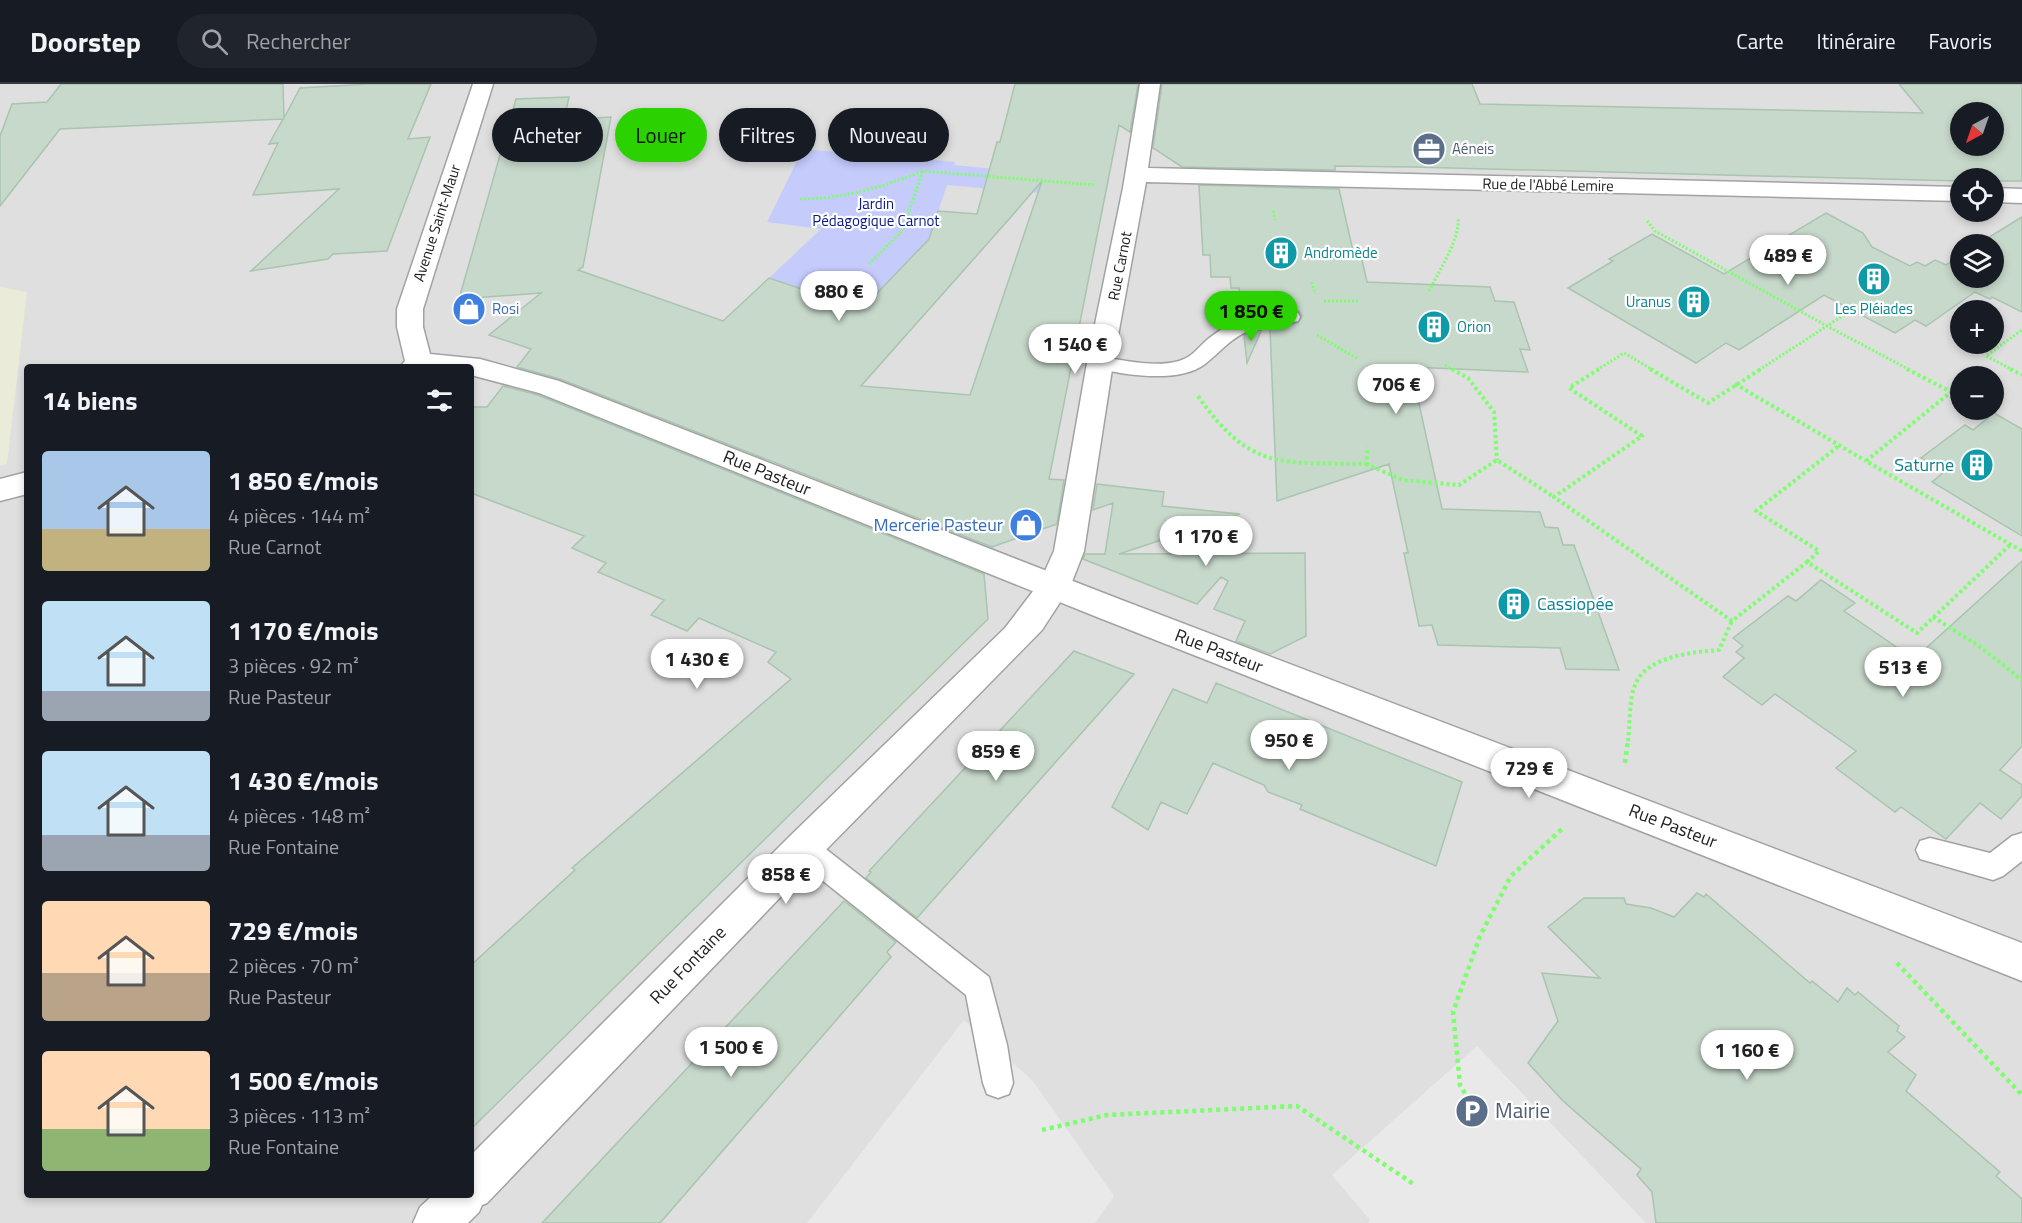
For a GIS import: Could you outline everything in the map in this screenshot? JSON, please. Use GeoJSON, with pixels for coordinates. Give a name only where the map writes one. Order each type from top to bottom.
{"type":"FeatureCollection","features":[{"type":"Feature","properties":{"kind":"street","name":"Avenue Saint-Maur"},"geometry":{"type":"LineString","coordinates":[[416,364],[410,327],[410,309],[483,84]]}},
{"type":"Feature","properties":{"kind":"street","name":"Rue Carnot"},"geometry":{"type":"LineString","coordinates":[[1054,587],[1068,551],[1100,363],[1135,182],[1150,84]]}},
{"type":"Feature","properties":{"kind":"street","name":"Rue de l'Abbé Lemire"},"geometry":{"type":"LineString","coordinates":[[1135,182],[1440,182],[1950,194]]}},
{"type":"Feature","properties":{"kind":"street"},"geometry":{"type":"LineString","coordinates":[[2004,195],[2022,196]]}},
{"type":"Feature","properties":{"kind":"street","name":"Rue Pasteur"},"geometry":{"type":"LineString","coordinates":[[441,364],[460,364]]}},
{"type":"Feature","properties":{"kind":"street","name":"Rue Pasteur"},"geometry":{"type":"LineString","coordinates":[[474,366],[549,387],[1054,587],[2022,962]]}},
{"type":"Feature","properties":{"kind":"street"},"geometry":{"type":"LineString","coordinates":[[0,490],[24,484]]}},
{"type":"Feature","properties":{"kind":"street","name":"Rue Fontaine"},"geometry":{"type":"LineString","coordinates":[[474,1184],[803,848],[1017,637],[1054,587]]}},
{"type":"Feature","properties":{"kind":"street"},"geometry":{"type":"LineString","coordinates":[[436,1223],[461,1198]]}},
{"type":"Feature","properties":{"kind":"lane"},"geometry":{"type":"LineString","coordinates":[[1100,363],[1163,370],[1194,363],[1218,341],[1246,323],[1269,318],[1291,317]]}},
{"type":"Feature","properties":{"kind":"lane"},"geometry":{"type":"LineString","coordinates":[[1930,850],[1993,867],[2022,845]]}},
{"type":"Feature","properties":{"kind":"lane"},"geometry":{"type":"LineString","coordinates":[[803,848],[978,987],[992,1045],[998,1083]]}},
{"type":"Feature","properties":{"kind":"path"},"geometry":{"type":"LineString","coordinates":[[800,199],[843,198],[876,189],[923,171],[1135,182]]}},
{"type":"Feature","properties":{"kind":"path"},"geometry":{"type":"LineString","coordinates":[[869,264],[902,231],[923,171]]}},
{"type":"Feature","properties":{"kind":"path"},"geometry":{"type":"LineString","coordinates":[[1429,291],[1452,244],[1459,222],[1440,182]]}},
{"type":"Feature","properties":{"kind":"path"},"geometry":{"type":"LineString","coordinates":[[1623,186],[1629,200],[1655,231],[1952,392],[1866,461]]}},
{"type":"Feature","properties":{"kind":"path"},"geometry":{"type":"LineString","coordinates":[[1317,302],[1330,299],[1360,301]]}},
{"type":"Feature","properties":{"kind":"path"},"geometry":{"type":"LineString","coordinates":[[1554,497],[1642,436],[1569,388],[1624,353],[1708,404],[1735,384],[1861,304]]}},
{"type":"Feature","properties":{"kind":"path"},"geometry":{"type":"LineString","coordinates":[[2022,330],[1986,356],[2022,375]]}},
{"type":"Feature","properties":{"kind":"path"},"geometry":{"type":"LineString","coordinates":[[1194,363],[1197,394],[1216,423],[1248,448],[1268,458],[1366,464],[1403,480],[1460,485],[1497,460]]}},
{"type":"Feature","properties":{"kind":"path"},"geometry":{"type":"LineString","coordinates":[[1445,365],[1468,378],[1494,412],[1497,460]]}},
{"type":"Feature","properties":{"kind":"path"},"geometry":{"type":"LineString","coordinates":[[1735,384],[2022,551]]}},
{"type":"Feature","properties":{"kind":"path"},"geometry":{"type":"LineString","coordinates":[[1481,1121],[1460,1085],[1454,1012],[1480,936],[1511,876],[1557,832],[1611,802],[1635,684],[1646,670],[1664,660],[1685,653],[1719,650],[1732,621],[1819,551],[1756,511],[1839,446]]}},
{"type":"Feature","properties":{"kind":"path"},"geometry":{"type":"LineString","coordinates":[[1366,464],[1368,447]]}},
{"type":"Feature","properties":{"kind":"path"},"geometry":{"type":"LineString","coordinates":[[1497,460],[1732,621]]}},
{"type":"Feature","properties":{"kind":"path"},"geometry":{"type":"LineString","coordinates":[[1807,562],[1917,633],[2010,545]]}},
{"type":"Feature","properties":{"kind":"path"},"geometry":{"type":"LineString","coordinates":[[1933,617],[1979,646],[2022,680]]}},
{"type":"Feature","properties":{"kind":"path"},"geometry":{"type":"LineString","coordinates":[[1856,897],[1903,971],[2022,1095]]}},
{"type":"Feature","properties":{"kind":"path"},"geometry":{"type":"LineString","coordinates":[[1042,1130],[1107,1115],[1297,1106],[1415,1185]]}},
{"type":"Feature","properties":{"kind":"shaded area"},"geometry":{"type":"Polygon","coordinates":[[[0,84],[2022,84],[2022,1223],[0,1223],[0,84]]]}},
{"type":"Feature","properties":{"kind":"shaded area"},"geometry":{"type":"Polygon","coordinates":[[[0,287],[27,292],[7,464],[0,466],[0,287]]]}},
{"type":"Feature","properties":{"kind":"shaded area"},"geometry":{"type":"Polygon","coordinates":[[[964,1020],[1032,1080],[1114,1196],[1095,1223],[807,1223],[964,1020]]]}},
{"type":"Feature","properties":{"kind":"shaded area","name":"Mairie"},"geometry":{"type":"Polygon","coordinates":[[[1477,1046],[1646,1223],[1368,1223],[1370,1220],[1332,1175],[1477,1046]]]}},
{"type":"Feature","properties":{"kind":"green space","name":"Jardin Pédagogique Carnot"},"geometry":{"type":"Polygon","coordinates":[[[816,150],[828,151],[828,162],[949,161],[955,162],[954,165],[1109,180],[1105,199],[947,185],[929,239],[862,309],[768,279],[821,229],[767,222],[797,162],[816,162],[816,150]]]}},
{"type":"Feature","properties":{"kind":"building"},"geometry":{"type":"Polygon","coordinates":[[[61,84],[283,84],[284,118],[300,88],[369,84],[431,84],[408,139],[430,137],[387,251],[333,254],[328,259],[251,271],[339,189],[253,195],[278,143],[269,144],[283,119],[60,129],[0,206],[0,136],[12,104],[47,102],[61,84]]]}},
{"type":"Feature","properties":{"kind":"building"},"geometry":{"type":"Polygon","coordinates":[[[1015,84],[1138,84],[1130,132],[1119,125],[1049,479],[1064,480],[1057,524],[992,547],[560,379],[517,367],[531,349],[489,335],[541,293],[459,299],[498,162],[603,162],[583,267],[578,270],[723,321],[769,278],[862,309],[929,239],[938,211],[977,214],[997,142],[1000,142],[1015,84]],[[1042,181],[1010,218],[861,386],[970,395],[1042,181]]]}},
{"type":"Feature","properties":{"kind":"building"},"geometry":{"type":"Polygon","coordinates":[[[1162,84],[1472,84],[1480,104],[1923,113],[1899,84],[2022,84],[2022,181],[2004,181],[2004,168],[1950,168],[1950,181],[1412,167],[1335,166],[1335,170],[1182,167],[1153,148],[1162,84]]]}},
{"type":"Feature","properties":{"kind":"building"},"geometry":{"type":"Polygon","coordinates":[[[569,97],[567,108],[513,108],[516,99],[569,97]]]}},
{"type":"Feature","properties":{"kind":"building"},"geometry":{"type":"Polygon","coordinates":[[[611,117],[603,160],[603,118],[611,117]]]}},
{"type":"Feature","properties":{"kind":"building"},"geometry":{"type":"Polygon","coordinates":[[[1199,185],[1339,189],[1353,251],[1360,251],[1367,282],[1490,287],[1495,301],[1514,302],[1530,350],[1520,349],[1528,372],[1411,367],[1442,509],[1540,512],[1545,527],[1558,528],[1563,545],[1574,545],[1619,670],[1566,669],[1560,648],[1438,645],[1432,625],[1419,626],[1404,553],[1408,553],[1389,464],[1277,501],[1270,328],[1298,323],[1302,316],[1299,311],[1291,309],[1243,317],[1239,288],[1231,288],[1230,277],[1211,277],[1210,255],[1203,255],[1199,185]]]}},
{"type":"Feature","properties":{"kind":"building"},"geometry":{"type":"Polygon","coordinates":[[[1826,213],[1863,233],[1872,247],[1910,266],[1917,262],[1925,266],[1935,260],[1946,265],[1950,262],[1950,288],[2004,288],[2004,234],[1994,234],[2022,217],[2022,312],[2004,303],[2004,300],[1992,297],[1990,299],[1975,292],[1963,300],[1950,300],[1950,309],[1926,326],[1915,320],[1895,333],[1824,295],[1739,350],[1726,343],[1696,363],[1568,288],[1613,261],[1609,259],[1652,234],[1724,274],[1826,213]]]}},
{"type":"Feature","properties":{"kind":"building"},"geometry":{"type":"Polygon","coordinates":[[[1262,329],[1247,363],[1244,335],[1262,329]]]}},
{"type":"Feature","properties":{"kind":"building"},"geometry":{"type":"Polygon","coordinates":[[[503,386],[538,395],[984,574],[988,619],[474,1126],[474,962],[575,870],[572,868],[791,679],[768,662],[776,652],[699,618],[687,631],[651,615],[664,600],[598,572],[606,563],[572,548],[584,536],[474,494],[474,407],[487,407],[503,386]]]}},
{"type":"Feature","properties":{"kind":"building","name":"Saturne"},"geometry":{"type":"Polygon","coordinates":[[[2004,419],[2022,429],[2022,536],[1932,482],[1944,472],[1921,458],[1965,425],[1973,430],[1985,420],[2004,419]]]}},
{"type":"Feature","properties":{"kind":"building"},"geometry":{"type":"Polygon","coordinates":[[[1097,484],[1164,492],[1162,506],[1240,514],[1119,554],[1305,553],[1306,636],[1270,654],[1236,641],[1245,621],[1214,609],[1228,581],[1221,577],[1197,604],[1083,559],[1085,554],[1105,554],[1113,503],[1093,510],[1097,484]]]}},
{"type":"Feature","properties":{"kind":"building"},"geometry":{"type":"Polygon","coordinates":[[[2022,561],[2022,746],[2000,770],[2022,785],[2022,796],[2001,819],[1980,803],[1946,839],[1901,807],[1895,812],[1836,768],[1856,751],[1775,694],[1762,705],[1723,677],[1744,658],[1736,652],[1743,646],[1733,638],[1788,596],[1796,601],[1821,580],[1855,603],[1844,611],[1914,659],[2022,561]]]}},
{"type":"Feature","properties":{"kind":"building"},"geometry":{"type":"Polygon","coordinates":[[[1074,651],[1134,674],[917,918],[866,878],[871,872],[869,871],[1074,651]]]}},
{"type":"Feature","properties":{"kind":"building"},"geometry":{"type":"Polygon","coordinates":[[[1216,683],[1462,782],[1436,866],[1300,809],[1302,805],[1268,792],[1264,785],[1213,763],[1187,814],[1161,802],[1148,830],[1112,807],[1173,689],[1207,703],[1216,683]]]}},
{"type":"Feature","properties":{"kind":"building"},"geometry":{"type":"Polygon","coordinates":[[[1697,893],[1704,897],[1706,894],[1810,983],[1812,981],[1838,1002],[1847,988],[1855,995],[1858,992],[1899,1026],[1897,1031],[1905,1037],[1888,1052],[1916,1075],[1906,1091],[2000,1172],[1996,1176],[2022,1199],[2022,1223],[1656,1223],[1652,1192],[1637,1175],[1641,1169],[1563,1101],[1528,1063],[1558,1021],[1542,973],[1600,978],[1548,927],[1584,898],[1624,898],[1626,904],[1651,908],[1674,917],[1697,893]]]}},
{"type":"Feature","properties":{"kind":"building"},"geometry":{"type":"Polygon","coordinates":[[[844,901],[896,942],[887,952],[891,957],[660,1223],[542,1223],[844,901]]]}},
{"type":"Feature","properties":{"kind":"place","name":"Aéneis"},"geometry":{"type":"Point","coordinates":[1429,149]}},
{"type":"Feature","properties":{"kind":"place","name":"Andromède"},"geometry":{"type":"Point","coordinates":[1281,253]}},
{"type":"Feature","properties":{"kind":"place","name":"Les Pléiades"},"geometry":{"type":"Point","coordinates":[1874,279]}},
{"type":"Feature","properties":{"kind":"place","name":"Uranus"},"geometry":{"type":"Point","coordinates":[1694,302]}},
{"type":"Feature","properties":{"kind":"place","name":"Rosi"},"geometry":{"type":"Point","coordinates":[469,309]}},
{"type":"Feature","properties":{"kind":"place","name":"Orion"},"geometry":{"type":"Point","coordinates":[1434,327]}},
{"type":"Feature","properties":{"kind":"place","name":"Saturne"},"geometry":{"type":"Point","coordinates":[1977,465]}},
{"type":"Feature","properties":{"kind":"place","name":"Mercerie Pasteur"},"geometry":{"type":"Point","coordinates":[1026,525]}},
{"type":"Feature","properties":{"kind":"place","name":"Cassiopée"},"geometry":{"type":"Point","coordinates":[1514,604]}},
{"type":"Feature","properties":{"kind":"place","name":"Mairie"},"geometry":{"type":"Point","coordinates":[1472,1111]}}]}
